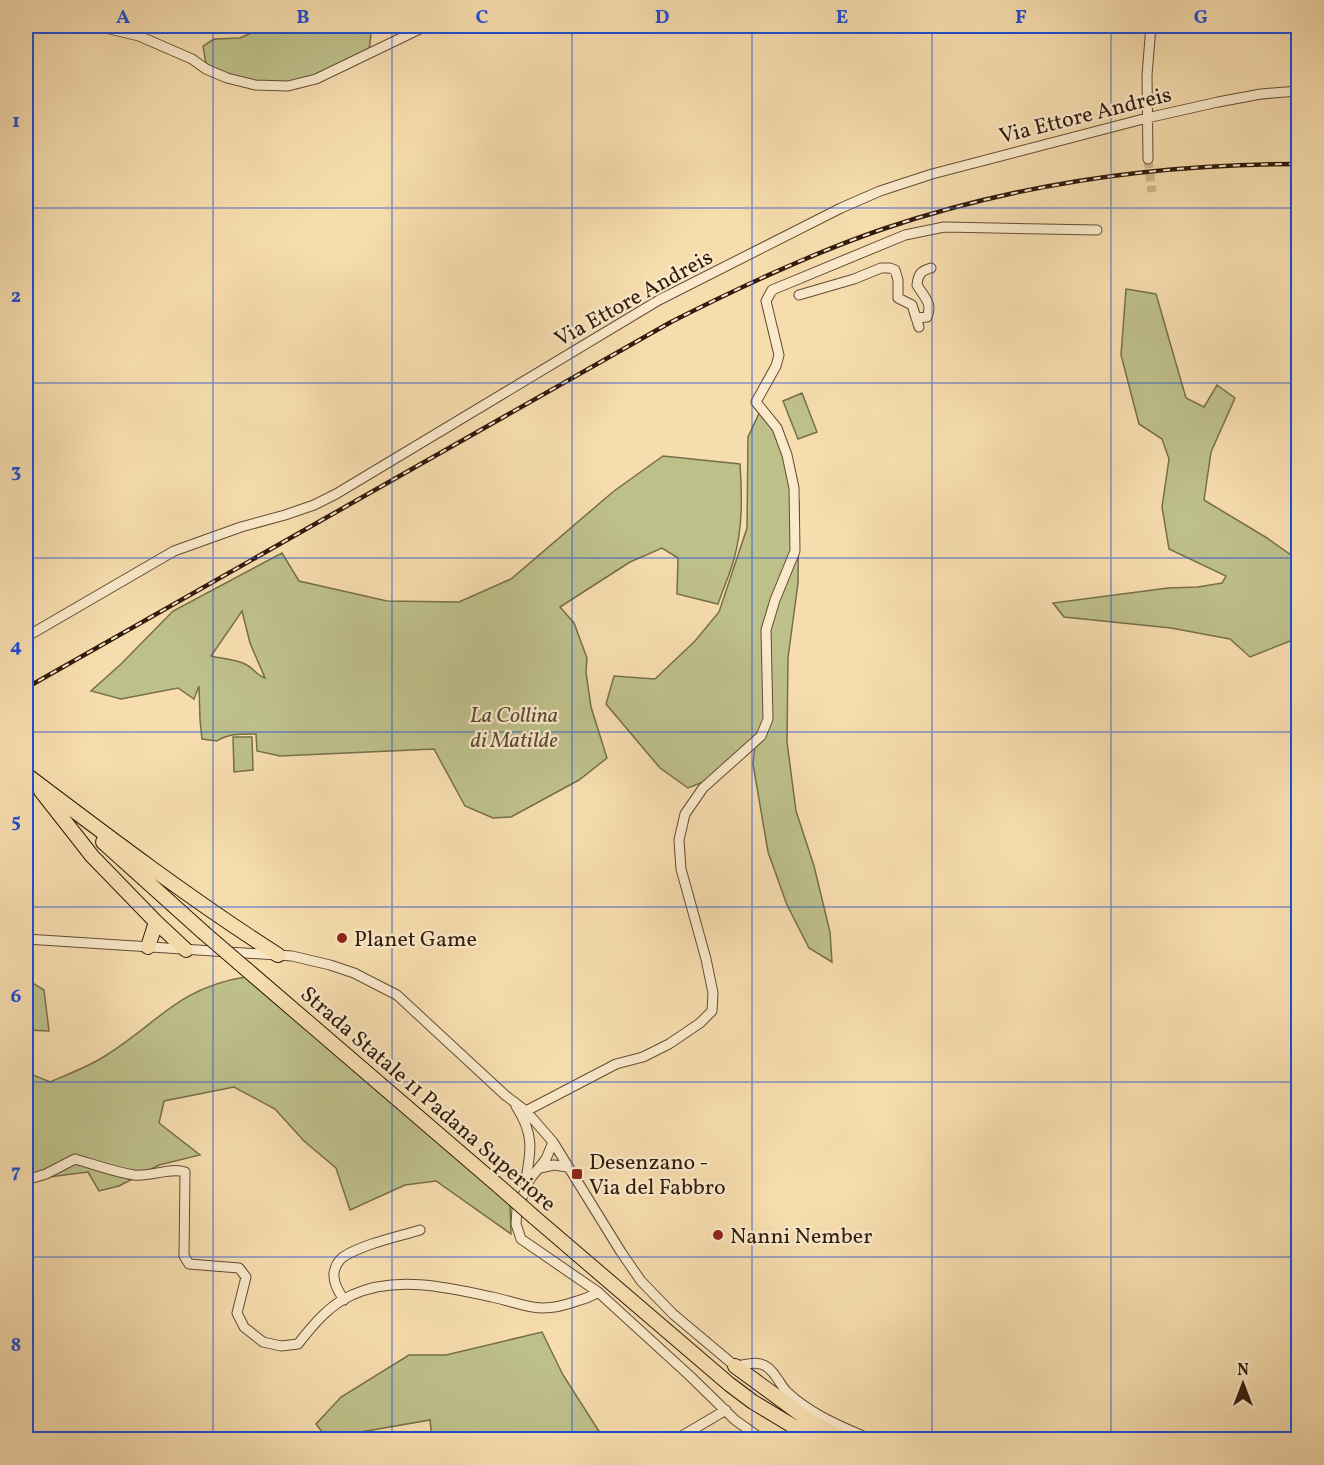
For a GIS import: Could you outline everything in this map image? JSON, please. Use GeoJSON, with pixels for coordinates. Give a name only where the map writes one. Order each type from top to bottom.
{"type":"FeatureCollection","features":[{"type":"Feature","properties":{"kind":"highway"},"geometry":{"type":"LineString","coordinates":[[27,774],[92,856],[186,950]]}},
{"type":"Feature","properties":{"kind":"highway"},"geometry":{"type":"LineString","coordinates":[[27,774],[114,841],[278,956]]}},
{"type":"Feature","properties":{"kind":"highway","name":"Strada Statale 11 Padana Superiore"},"geometry":{"type":"LineString","coordinates":[[27,774],[203,932],[729,1384],[816,1440]]}},
{"type":"Feature","properties":{"kind":"highway"},"geometry":{"type":"LineString","coordinates":[[148,947],[156,922]]}},
{"type":"Feature","properties":{"kind":"highway"},"geometry":{"type":"LineString","coordinates":[[735,1366],[810,1421],[845,1440]]}},
{"type":"Feature","properties":{"kind":"street"},"geometry":{"type":"LineString","coordinates":[[97,26],[139,36],[192,59],[206,69],[227,78],[255,85],[288,86],[316,79],[426,26]]}},
{"type":"Feature","properties":{"kind":"street"},"geometry":{"type":"LineString","coordinates":[[1148,159],[1147,75],[1151,26]]}},
{"type":"Feature","properties":{"kind":"street","name":"Via Ettore Andreis"},"geometry":{"type":"LineString","coordinates":[[26,637],[174,551],[207,538],[314,505],[336,494],[659,300],[841,208],[880,191],[932,174],[1148,118],[1261,94],[1299,91]]}},
{"type":"Feature","properties":{"kind":"street"},"geometry":{"type":"LineString","coordinates":[[526,1111],[616,1064],[643,1057],[669,1044],[700,1023],[712,1011],[713,993],[681,869],[679,840],[685,814],[703,788],[761,735],[768,720],[766,630],[775,600],[795,551],[794,488],[787,455],[777,428],[756,402],[776,366],[779,355],[766,301],[772,290],[905,235],[944,227],[1096,230]]}},
{"type":"Feature","properties":{"kind":"street"},"geometry":{"type":"LineString","coordinates":[[799,295],[854,279],[880,268],[890,268],[895,270],[898,280],[898,298],[912,305],[917,322],[927,317],[930,309],[929,302],[917,285],[917,276],[930,268]]}},
{"type":"Feature","properties":{"kind":"street"},"geometry":{"type":"LineString","coordinates":[[26,939],[278,956],[330,965],[354,973],[397,995],[526,1111],[553,1142],[641,1281],[673,1314],[735,1366],[760,1364],[768,1367],[787,1392],[807,1407],[872,1440]]}},
{"type":"Feature","properties":{"kind":"street"},"geometry":{"type":"LineString","coordinates":[[510,1099],[529,1130],[532,1146],[524,1193],[516,1216],[521,1239],[598,1292],[735,1420],[763,1440]]}},
{"type":"Feature","properties":{"kind":"street"},"geometry":{"type":"LineString","coordinates":[[531,1156],[535,1151],[553,1142]]}},
{"type":"Feature","properties":{"kind":"street"},"geometry":{"type":"LineString","coordinates":[[524,1193],[553,1142]]}},
{"type":"Feature","properties":{"kind":"street"},"geometry":{"type":"LineString","coordinates":[[26,1180],[46,1174],[75,1159],[135,1175],[179,1170],[185,1172],[184,1256],[189,1264],[239,1268],[246,1276],[237,1313],[244,1327],[263,1342],[281,1346],[298,1344],[310,1328],[351,1295],[390,1283],[455,1290],[540,1310],[572,1303],[598,1292]]}},
{"type":"Feature","properties":{"kind":"street"},"geometry":{"type":"LineString","coordinates":[[540,1168],[554,1165],[567,1167]]}},
{"type":"Feature","properties":{"kind":"street"},"geometry":{"type":"LineString","coordinates":[[344,1300],[336,1287],[334,1278],[334,1272],[344,1256],[420,1230]]}},
{"type":"Feature","properties":{"kind":"street"},"geometry":{"type":"LineString","coordinates":[[572,1303],[578,1294],[581,1281]]}},
{"type":"Feature","properties":{"kind":"street"},"geometry":{"type":"LineString","coordinates":[[675,1440],[726,1410]]}},
{"type":"Feature","properties":{"kind":"green space"},"geometry":{"type":"Polygon","coordinates":[[[267,26],[372,26],[369,50],[308,80],[282,83],[245,81],[206,64],[203,46],[214,39],[240,38],[267,26]]]}},
{"type":"Feature","properties":{"kind":"green space"},"geometry":{"type":"Polygon","coordinates":[[[1126,289],[1156,294],[1186,398],[1204,407],[1217,385],[1235,398],[1211,452],[1204,500],[1267,538],[1298,560],[1298,643],[1290,641],[1250,657],[1230,639],[1171,628],[1064,617],[1053,603],[1168,588],[1198,587],[1222,583],[1226,576],[1169,549],[1162,507],[1169,459],[1162,439],[1139,424],[1121,355],[1126,289]]]}},
{"type":"Feature","properties":{"kind":"green space"},"geometry":{"type":"Polygon","coordinates":[[[802,393],[817,432],[798,439],[783,401],[802,393]]]}},
{"type":"Feature","properties":{"kind":"green space"},"geometry":{"type":"Polygon","coordinates":[[[762,407],[782,430],[799,502],[798,583],[788,658],[787,742],[796,811],[814,866],[830,932],[832,962],[809,948],[787,905],[768,852],[753,764],[755,745],[726,773],[688,788],[660,768],[606,704],[614,676],[655,679],[695,641],[719,612],[747,528],[748,437],[762,407]]]}},
{"type":"Feature","properties":{"kind":"green space","name":"La Collina di Matilde"},"geometry":{"type":"Polygon","coordinates":[[[663,456],[740,464],[740,523],[732,565],[718,604],[677,594],[678,558],[662,548],[630,562],[560,607],[574,623],[587,658],[586,672],[591,707],[607,758],[579,780],[511,817],[493,818],[465,806],[434,749],[280,756],[257,751],[256,734],[231,735],[217,741],[202,739],[199,686],[194,699],[178,688],[121,699],[91,691],[173,611],[282,553],[299,581],[387,601],[459,602],[511,579],[614,491],[663,456]],[[242,611],[211,656],[241,662],[265,678],[250,643],[242,611]]]}},
{"type":"Feature","properties":{"kind":"green space"},"geometry":{"type":"Polygon","coordinates":[[[233,737],[252,737],[253,770],[234,772],[233,737]]]}},
{"type":"Feature","properties":{"kind":"green space"},"geometry":{"type":"Polygon","coordinates":[[[245,977],[364,1074],[510,1204],[511,1234],[436,1181],[405,1185],[350,1210],[336,1168],[304,1141],[275,1109],[234,1087],[164,1101],[159,1123],[200,1155],[159,1165],[119,1186],[99,1191],[88,1172],[26,1180],[26,1072],[50,1082],[92,1064],[185,998],[222,982],[245,977]]]}},
{"type":"Feature","properties":{"kind":"green space"},"geometry":{"type":"Polygon","coordinates":[[[26,979],[44,990],[49,1031],[26,1030],[26,979]]]}},
{"type":"Feature","properties":{"kind":"green space"},"geometry":{"type":"Polygon","coordinates":[[[542,1332],[563,1375],[604,1439],[432,1439],[430,1420],[361,1432],[323,1433],[316,1424],[341,1397],[409,1355],[446,1355],[542,1332]]]}},
{"type":"Feature","properties":{"kind":"tunnel"},"geometry":{"type":"LineString","coordinates":[[1148,159],[1152,192]]}},
{"type":"Feature","properties":{"kind":"railway"},"geometry":{"type":"LineString","coordinates":[[26,688],[671,322],[802,260],[883,229],[933,213],[1036,189],[1088,180],[1193,168],[1298,164]]}},
{"type":"Feature","properties":{"kind":"place","name":"Planet Game"},"geometry":{"type":"Point","coordinates":[342,938]}},
{"type":"Feature","properties":{"kind":"place","name":"Desenzano - Via del Fabbro"},"geometry":{"type":"Point","coordinates":[577,1174]}},
{"type":"Feature","properties":{"kind":"place","name":"Nanni Nember"},"geometry":{"type":"Point","coordinates":[718,1235]}}]}
